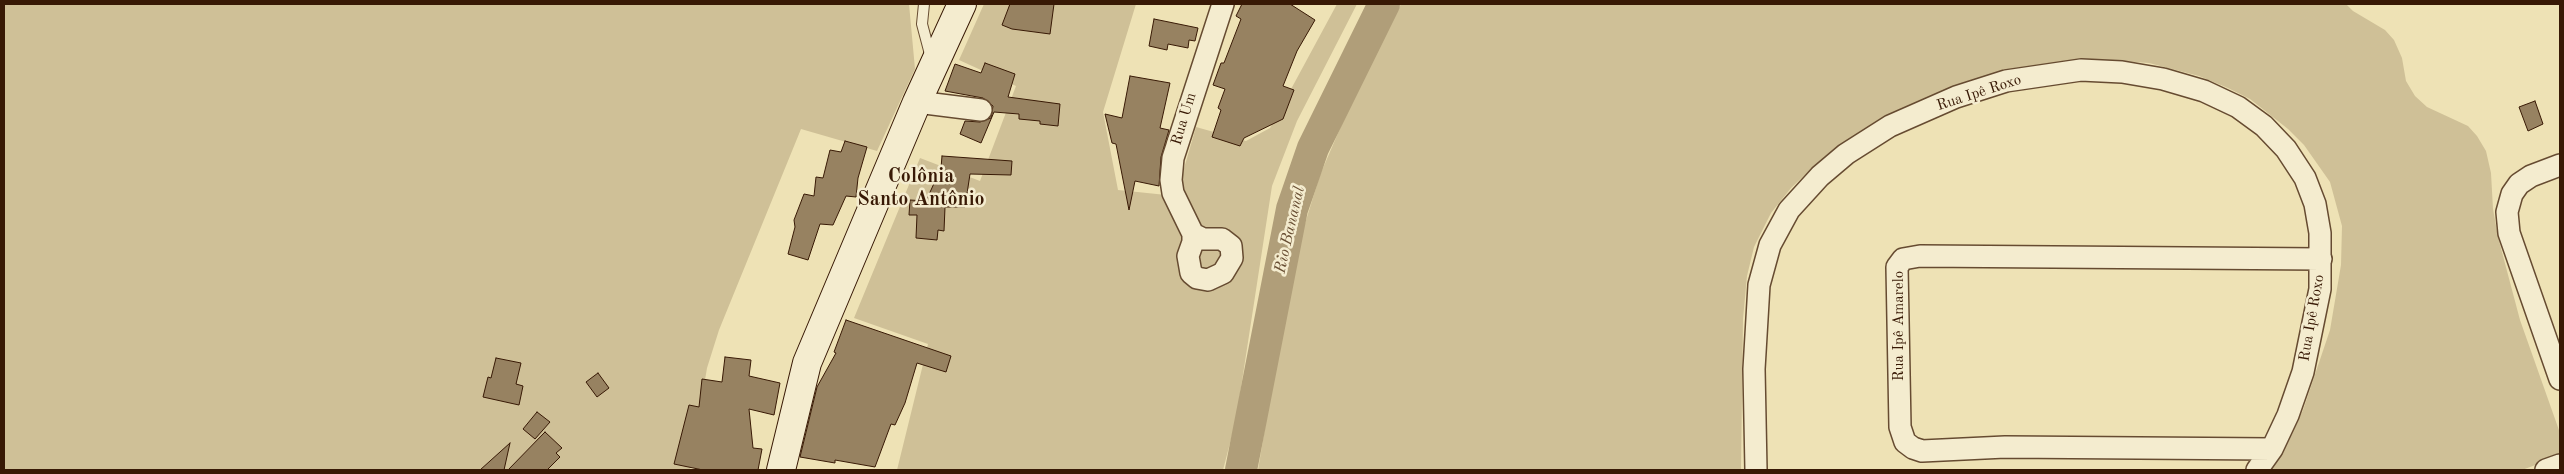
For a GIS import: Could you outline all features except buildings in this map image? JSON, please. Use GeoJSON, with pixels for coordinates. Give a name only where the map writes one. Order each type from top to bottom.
{"type":"FeatureCollection","features":[{"type":"Feature","properties":{"kind":"main road"},"geometry":{"type":"LineString","coordinates":[[781,470],[788,434],[807,363],[933,63],[962,4]]}},
{"type":"Feature","properties":{"kind":"street","name":"Rua Um"},"geometry":{"type":"LineString","coordinates":[[1193,234],[1172,193],[1173,158],[1223,4]]}},
{"type":"Feature","properties":{"kind":"street","name":"Rua Ipê Roxo"},"geometry":{"type":"LineString","coordinates":[[1756,470],[1754,369],[1759,285],[1770,244],[1778,228],[1803,194],[1846,154],[1890,126],[1956,96],[2006,81],[2081,70],[2122,72],[2163,79],[2204,91],[2238,107],[2264,126],[2286,149],[2305,178],[2315,204],[2320,233],[2320,289],[2303,372],[2288,415],[2272,449],[2258,470]]}},
{"type":"Feature","properties":{"kind":"street"},"geometry":{"type":"LineString","coordinates":[[917,102],[981,110]]}},
{"type":"Feature","properties":{"kind":"street"},"geometry":{"type":"LineString","coordinates":[[2560,165],[2526,179],[2519,184],[2512,194],[2507,212],[2509,233],[2560,379]]}},
{"type":"Feature","properties":{"kind":"street","name":"Rua Ipê Amarelo"},"geometry":{"type":"LineString","coordinates":[[2272,449],[2005,447],[1922,451],[1913,448],[1905,442],[1900,427],[1897,267],[1903,259],[1920,256],[2321,259]]}},
{"type":"Feature","properties":{"kind":"street"},"geometry":{"type":"LineString","coordinates":[[2546,470],[2560,465]]}},
{"type":"Feature","properties":{"kind":"lane"},"geometry":{"type":"LineString","coordinates":[[924,4],[922,24],[933,63]]}},
{"type":"Feature","properties":{"kind":"shaded area"},"geometry":{"type":"Polygon","coordinates":[[[4,4],[909,4],[915,69],[877,151],[801,129],[719,330],[707,368],[690,470],[4,470],[4,4]]]}},
{"type":"Feature","properties":{"kind":"shaded area"},"geometry":{"type":"Polygon","coordinates":[[[984,4],[1136,4],[1103,112],[1118,190],[1176,196],[1196,127],[1246,141],[1270,128],[1337,4],[1357,4],[1297,121],[1272,186],[1236,420],[1223,470],[897,470],[928,344],[854,318],[920,158],[980,181],[1016,86],[959,60],[984,4]]]}},
{"type":"Feature","properties":{"kind":"shaded area"},"geometry":{"type":"Polygon","coordinates":[[[1401,4],[2346,4],[2353,11],[2385,30],[2394,40],[2402,58],[2406,81],[2415,96],[2427,107],[2468,126],[2486,151],[2491,173],[2493,209],[2498,237],[2520,320],[2560,433],[2560,456],[2522,470],[2266,470],[2292,434],[2303,410],[2330,330],[2341,265],[2342,226],[2330,182],[2304,145],[2288,129],[2250,99],[2199,76],[2149,63],[2093,59],[2063,63],[1847,143],[1813,167],[1791,188],[1771,213],[1754,247],[1747,276],[1743,319],[1741,470],[1258,470],[1288,289],[1303,230],[1320,175],[1351,103],[1401,4]]]}},
{"type":"Feature","properties":{"kind":"waterway","name":"Rio Bananal"},"geometry":{"type":"LineString","coordinates":[[1241,470],[1292,209],[1313,148],[1384,4]]}},
{"type":"Feature","properties":{"kind":"district","name":"Colônia Santo Antônio"},"geometry":{"type":"Point","coordinates":[921,188]}}]}
